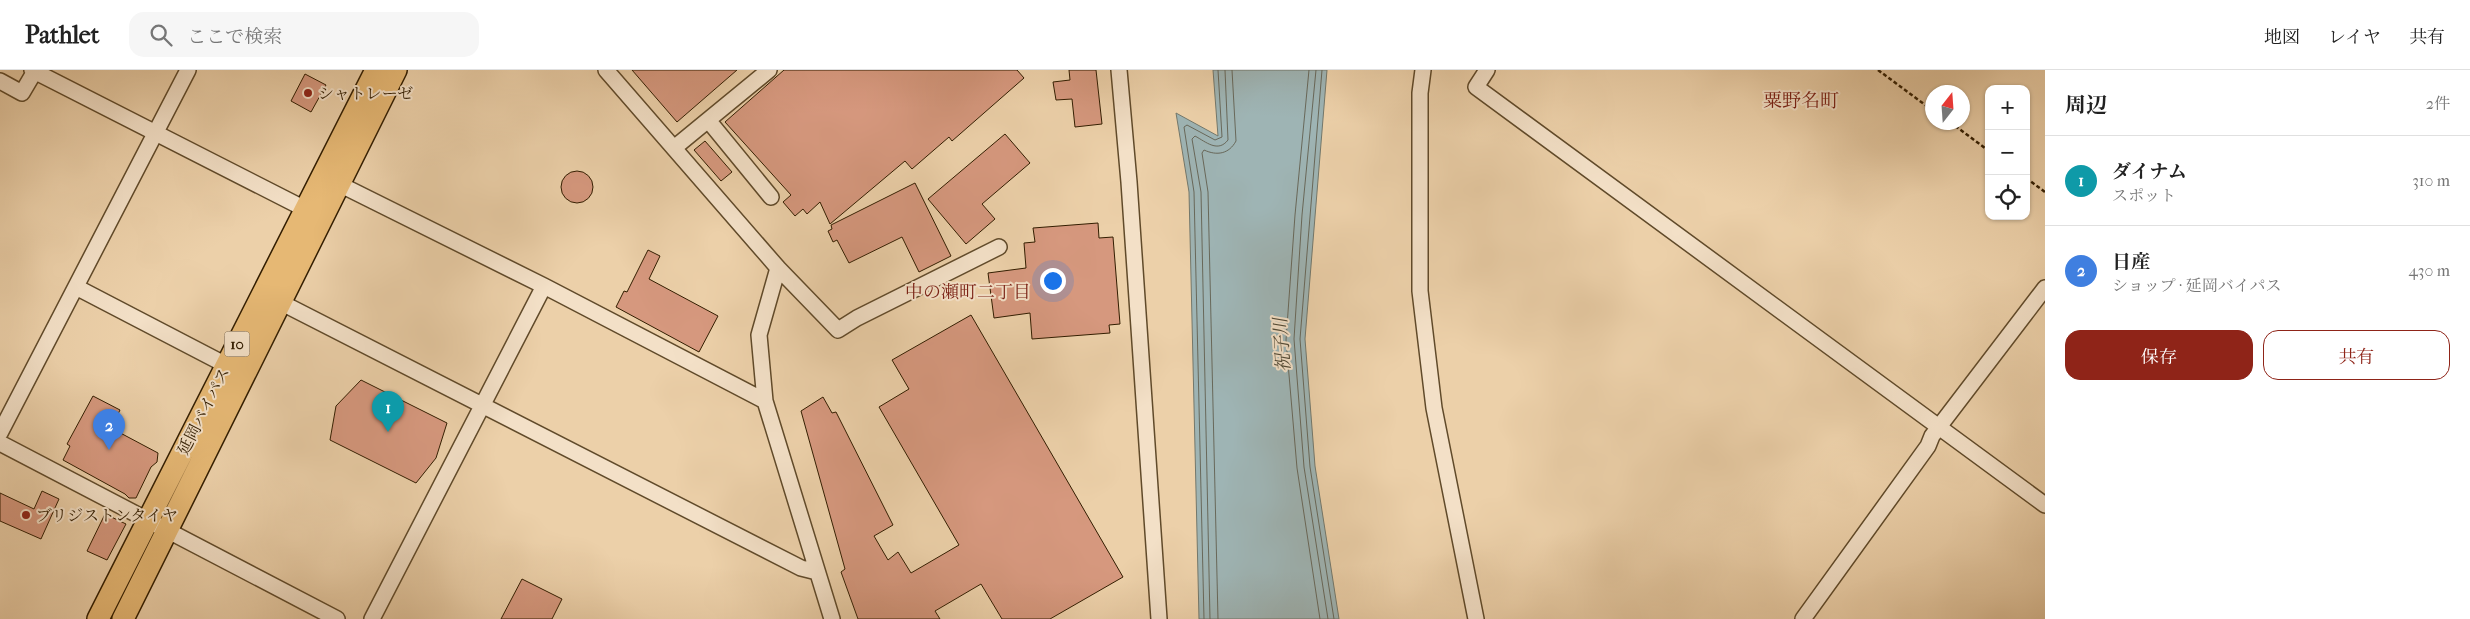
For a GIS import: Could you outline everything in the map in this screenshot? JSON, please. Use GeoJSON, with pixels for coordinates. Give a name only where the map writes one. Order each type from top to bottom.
{"type":"FeatureCollection","features":[{"type":"Feature","properties":{"kind":"highway","name":"延岡バイパス"},"geometry":{"type":"LineString","coordinates":[[98,619],[307,210],[376,70]]}},
{"type":"Feature","properties":{"kind":"highway","name":"延岡バイパス"},"geometry":{"type":"LineString","coordinates":[[122,619],[396,70]]}},
{"type":"Feature","properties":{"kind":"street"},"geometry":{"type":"LineString","coordinates":[[0,433],[188,70]]}},
{"type":"Feature","properties":{"kind":"street"},"geometry":{"type":"LineString","coordinates":[[606,70],[778,268],[838,330],[857,318],[999,247]]}},
{"type":"Feature","properties":{"kind":"street"},"geometry":{"type":"LineString","coordinates":[[674,148],[769,70]]}},
{"type":"Feature","properties":{"kind":"street"},"geometry":{"type":"LineString","coordinates":[[1119,70],[1129,182],[1158,619]]}},
{"type":"Feature","properties":{"kind":"street"},"geometry":{"type":"LineString","coordinates":[[1423,70],[1420,93],[1420,291],[1434,408],[1476,619]]}},
{"type":"Feature","properties":{"kind":"street"},"geometry":{"type":"LineString","coordinates":[[1487,70],[1476,87],[2045,505]]}},
{"type":"Feature","properties":{"kind":"street"},"geometry":{"type":"LineString","coordinates":[[0,81],[22,94],[33,71],[307,210]]}},
{"type":"Feature","properties":{"kind":"street"},"geometry":{"type":"LineString","coordinates":[[708,120],[771,197]]}},
{"type":"Feature","properties":{"kind":"street"},"geometry":{"type":"LineString","coordinates":[[339,184],[544,286],[765,401]]}},
{"type":"Feature","properties":{"kind":"street"},"geometry":{"type":"LineString","coordinates":[[778,268],[759,335],[765,401],[832,619]]}},
{"type":"Feature","properties":{"kind":"street"},"geometry":{"type":"LineString","coordinates":[[372,619],[544,286]]}},
{"type":"Feature","properties":{"kind":"street"},"geometry":{"type":"LineString","coordinates":[[76,288],[226,366]]}},
{"type":"Feature","properties":{"kind":"street"},"geometry":{"type":"LineString","coordinates":[[1803,619],[1939,428],[2045,288]]}},
{"type":"Feature","properties":{"kind":"street"},"geometry":{"type":"LineString","coordinates":[[280,302],[792,564],[817,572]]}},
{"type":"Feature","properties":{"kind":"street"},"geometry":{"type":"LineString","coordinates":[[0,443],[337,619]]}},
{"type":"Feature","properties":{"kind":"path"},"geometry":{"type":"LineString","coordinates":[[1878,70],[1925,105]]}},
{"type":"Feature","properties":{"kind":"path"},"geometry":{"type":"LineString","coordinates":[[1961,130],[1985,148]]}},
{"type":"Feature","properties":{"kind":"path"},"geometry":{"type":"LineString","coordinates":[[2030,181],[2045,192]]}},
{"type":"Feature","properties":{"kind":"water","name":"祝子川"},"geometry":{"type":"Polygon","coordinates":[[[1213,70],[1327,70],[1305,339],[1315,466],[1339,619],[1199,619],[1189,192],[1176,113],[1218,136],[1213,70]]]}},
{"type":"Feature","properties":{"kind":"building"},"geometry":{"type":"Polygon","coordinates":[[[632,70],[737,70],[677,122],[632,70]]]}},
{"type":"Feature","properties":{"kind":"building"},"geometry":{"type":"Polygon","coordinates":[[[784,70],[1017,70],[1024,78],[952,141],[949,137],[912,169],[905,161],[830,224],[820,202],[807,214],[803,209],[795,216],[783,202],[791,195],[725,122],[784,70]]]}},
{"type":"Feature","properties":{"kind":"building"},"geometry":{"type":"Polygon","coordinates":[[[1069,70],[1096,70],[1102,124],[1075,127],[1072,99],[1056,100],[1053,82],[1070,80],[1069,70]]]}},
{"type":"Feature","properties":{"kind":"building","name":"シャトレーゼ"},"geometry":{"type":"Polygon","coordinates":[[[305,74],[326,85],[311,112],[291,101],[305,74]]]}},
{"type":"Feature","properties":{"kind":"building"},"geometry":{"type":"Polygon","coordinates":[[[1005,134],[1030,163],[982,204],[995,219],[966,244],[928,199],[1005,134]]]}},
{"type":"Feature","properties":{"kind":"building"},"geometry":{"type":"Polygon","coordinates":[[[705,141],[732,172],[721,181],[694,150],[705,141]]]}},
{"type":"Feature","properties":{"kind":"building"},"geometry":{"type":"Polygon","coordinates":[[[577,171],[588,176],[593,187],[588,198],[577,203],[566,198],[561,187],[566,176],[577,171]]]}},
{"type":"Feature","properties":{"kind":"building"},"geometry":{"type":"Polygon","coordinates":[[[915,183],[951,256],[919,272],[902,237],[849,263],[837,240],[833,242],[828,231],[832,229],[831,225],[915,183]]]}},
{"type":"Feature","properties":{"kind":"building"},"geometry":{"type":"Polygon","coordinates":[[[1098,223],[1099,238],[1113,237],[1120,324],[1109,325],[1110,333],[1032,339],[1030,313],[994,318],[988,273],[1026,268],[1024,243],[1035,242],[1033,228],[1098,223]]]}},
{"type":"Feature","properties":{"kind":"building"},"geometry":{"type":"Polygon","coordinates":[[[648,250],[660,256],[649,279],[718,316],[699,352],[616,307],[624,291],[627,292],[648,250]]]}},
{"type":"Feature","properties":{"kind":"building"},"geometry":{"type":"Polygon","coordinates":[[[971,315],[1123,577],[1050,619],[1002,619],[981,584],[935,611],[940,619],[858,619],[841,572],[845,569],[801,411],[823,397],[832,413],[836,412],[893,525],[874,536],[888,560],[898,552],[911,573],[959,545],[879,407],[909,389],[892,360],[971,315]]]}},
{"type":"Feature","properties":{"kind":"building"},"geometry":{"type":"Polygon","coordinates":[[[361,380],[447,423],[436,458],[416,483],[330,440],[336,406],[361,380]]]}},
{"type":"Feature","properties":{"kind":"building"},"geometry":{"type":"Polygon","coordinates":[[[93,396],[120,410],[111,428],[158,453],[157,462],[151,467],[136,498],[129,498],[63,460],[70,446],[67,444],[93,396]]]}},
{"type":"Feature","properties":{"kind":"building","name":"ブリジストンタイヤ"},"geometry":{"type":"Polygon","coordinates":[[[42,491],[59,499],[41,539],[0,521],[0,493],[34,509],[42,491]]]}},
{"type":"Feature","properties":{"kind":"building"},"geometry":{"type":"Polygon","coordinates":[[[105,514],[126,524],[107,560],[87,551],[105,514]]]}},
{"type":"Feature","properties":{"kind":"building"},"geometry":{"type":"Polygon","coordinates":[[[522,579],[562,599],[552,619],[501,619],[522,579]]]}},
{"type":"Feature","properties":{"kind":"place","name":"シャトレーゼ"},"geometry":{"type":"Point","coordinates":[308,93]}},
{"type":"Feature","properties":{"kind":"place","name":"ダイナム"},"geometry":{"type":"Point","coordinates":[388,432]}},
{"type":"Feature","properties":{"kind":"place","name":"日産"},"geometry":{"type":"Point","coordinates":[109,450]}},
{"type":"Feature","properties":{"kind":"place","name":"ブリジストンタイヤ"},"geometry":{"type":"Point","coordinates":[26,515]}},
{"type":"Feature","properties":{"kind":"district","name":"粟野名町"},"geometry":{"type":"Point","coordinates":[1801,100]}},
{"type":"Feature","properties":{"kind":"district","name":"中の瀬町二丁目"},"geometry":{"type":"Point","coordinates":[968,292]}}]}
